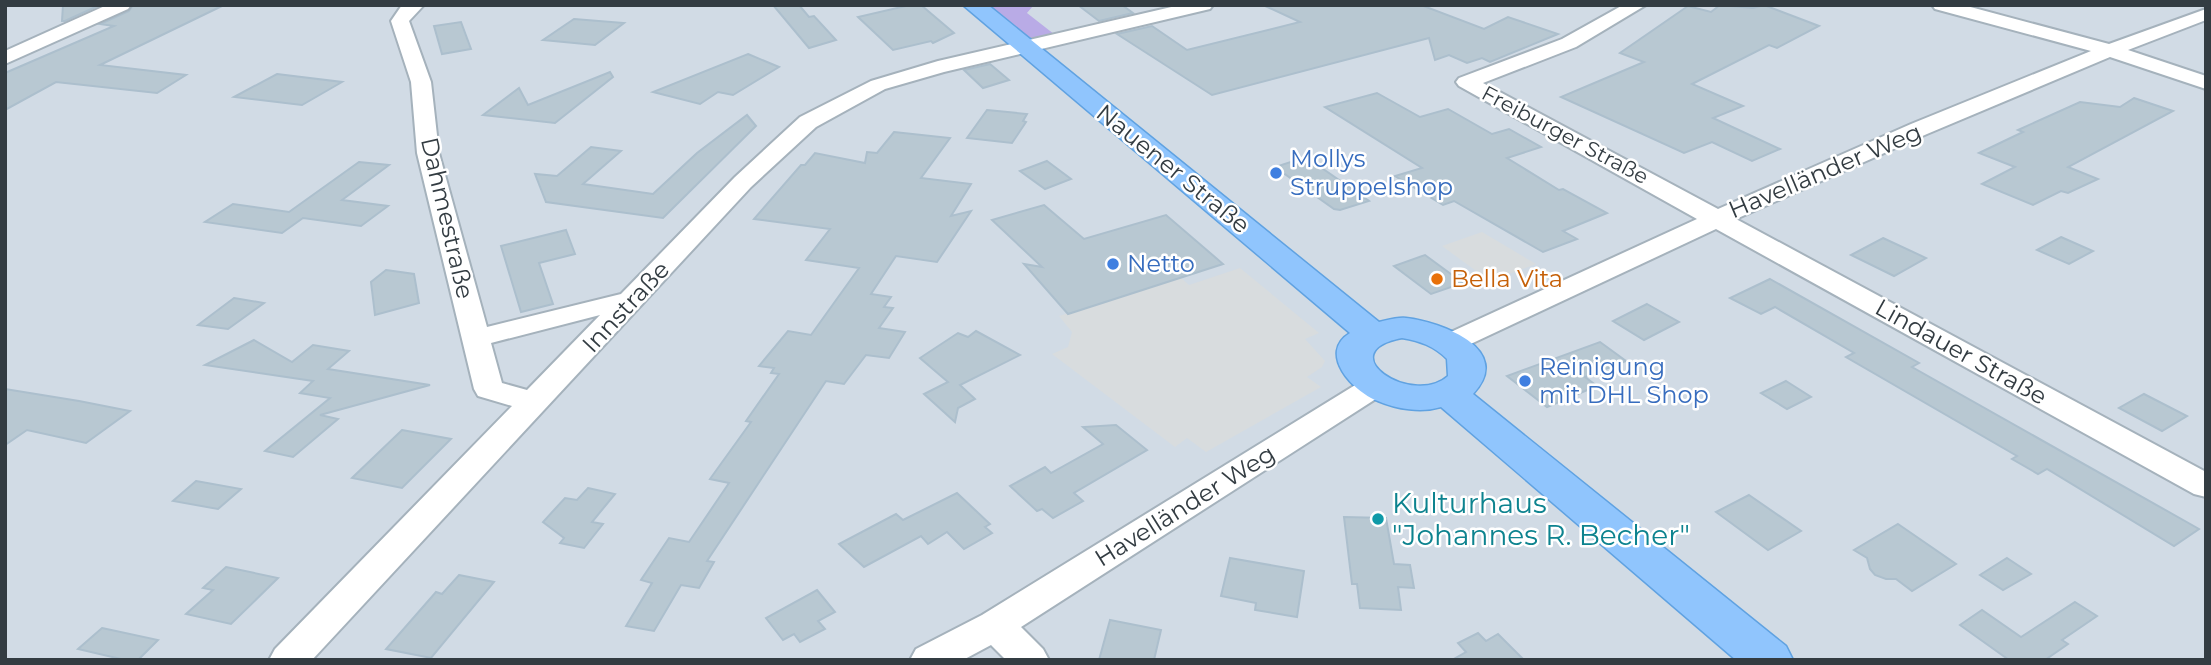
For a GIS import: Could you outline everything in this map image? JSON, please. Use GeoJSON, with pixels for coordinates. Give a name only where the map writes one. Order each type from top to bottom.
{"type":"FeatureCollection","features":[{"type":"Feature","properties":{"kind":"main road","name":"Nauener Straße"},"geometry":{"type":"LineString","coordinates":[[974,5],[1372,333]]}},
{"type":"Feature","properties":{"kind":"main road"},"geometry":{"type":"LineString","coordinates":[[1402,328],[1436,335],[1450,343],[1468,364],[1468,376],[1462,386],[1450,394],[1412,398],[1374,386],[1361,375],[1354,363],[1354,351],[1360,341],[1372,333],[1402,328]]}},
{"type":"Feature","properties":{"kind":"main road"},"geometry":{"type":"LineString","coordinates":[[1450,394],[1769,660]]}},
{"type":"Feature","properties":{"kind":"street"},"geometry":{"type":"LineString","coordinates":[[5,58],[122,5]]}},
{"type":"Feature","properties":{"kind":"street","name":"Dahmestraße"},"geometry":{"type":"LineString","coordinates":[[415,5],[406,11],[400,21],[421,82],[428,153],[489,390],[536,403]]}},
{"type":"Feature","properties":{"kind":"street","name":"Innstraße"},"geometry":{"type":"LineString","coordinates":[[288,660],[536,403],[743,182],[808,122],[878,85],[1023,46],[1204,5]]}},
{"type":"Feature","properties":{"kind":"street","name":"Freiburger Straße"},"geometry":{"type":"LineString","coordinates":[[1637,5],[1569,43],[1466,82],[1717,217]]}},
{"type":"Feature","properties":{"kind":"street"},"geometry":{"type":"LineString","coordinates":[[1941,5],[2108,50],[2206,83]]}},
{"type":"Feature","properties":{"kind":"street","name":"Havelländer Weg"},"geometry":{"type":"LineString","coordinates":[[1450,343],[1717,217],[2108,50],[2206,14]]}},
{"type":"Feature","properties":{"kind":"street","name":"Lindauer Straße"},"geometry":{"type":"LineString","coordinates":[[1717,217],[2206,486]]}},
{"type":"Feature","properties":{"kind":"street"},"geometry":{"type":"LineString","coordinates":[[476,338],[633,299]]}},
{"type":"Feature","properties":{"kind":"street","name":"Havelländer Weg"},"geometry":{"type":"LineString","coordinates":[[929,660],[995,625],[1374,386]]}},
{"type":"Feature","properties":{"kind":"street"},"geometry":{"type":"LineString","coordinates":[[995,625],[1030,660]]}},
{"type":"Feature","properties":{"kind":"shaded area"},"geometry":{"type":"Polygon","coordinates":[[[5,5],[974,5],[1027,13],[1034,5],[2206,5],[2206,660],[5,660],[5,5]]]}},
{"type":"Feature","properties":{"kind":"shaded area"},"geometry":{"type":"Polygon","coordinates":[[[974,5],[1034,5],[1027,13],[1059,38],[1023,46],[974,5]]]}},
{"type":"Feature","properties":{"kind":"shaded area"},"geometry":{"type":"Polygon","coordinates":[[[1482,232],[1536,264],[1490,281],[1442,246],[1482,232]]]}},
{"type":"Feature","properties":{"kind":"shaded area"},"geometry":{"type":"Polygon","coordinates":[[[1240,268],[1319,333],[1305,339],[1325,361],[1322,367],[1307,377],[1321,387],[1206,452],[1187,438],[1175,447],[1052,354],[1068,347],[1072,332],[1059,316],[1181,278],[1189,285],[1240,268]]]}},
{"type":"Feature","properties":{"kind":"building"},"geometry":{"type":"Polygon","coordinates":[[[63,5],[100,5],[62,21],[63,5]]]}},
{"type":"Feature","properties":{"kind":"building"},"geometry":{"type":"Polygon","coordinates":[[[133,5],[224,5],[100,65],[186,75],[157,93],[56,82],[5,110],[5,73],[114,26],[100,24],[129,11],[133,5]]]}},
{"type":"Feature","properties":{"kind":"building"},"geometry":{"type":"Polygon","coordinates":[[[773,5],[799,5],[809,17],[814,16],[836,40],[809,48],[773,5]]]}},
{"type":"Feature","properties":{"kind":"building"},"geometry":{"type":"Polygon","coordinates":[[[921,5],[954,33],[933,43],[931,41],[893,50],[858,17],[921,5]]]}},
{"type":"Feature","properties":{"kind":"building"},"geometry":{"type":"Polygon","coordinates":[[[1078,5],[1122,5],[1133,13],[1099,21],[1078,5]]]}},
{"type":"Feature","properties":{"kind":"building"},"geometry":{"type":"Polygon","coordinates":[[[1263,5],[1421,5],[1484,29],[1508,17],[1558,34],[1490,62],[1482,58],[1467,63],[1449,55],[1435,60],[1429,38],[1212,95],[1117,34],[1152,26],[1187,50],[1300,22],[1263,5]]]}},
{"type":"Feature","properties":{"kind":"building"},"geometry":{"type":"Polygon","coordinates":[[[1720,5],[1753,8],[1764,5],[1819,26],[1777,48],[1769,45],[1692,84],[1743,106],[1713,118],[1780,149],[1752,161],[1712,142],[1684,153],[1561,97],[1644,62],[1620,53],[1688,6],[1711,12],[1720,5]]]}},
{"type":"Feature","properties":{"kind":"building"},"geometry":{"type":"Polygon","coordinates":[[[574,19],[624,23],[595,45],[543,40],[574,19]]]}},
{"type":"Feature","properties":{"kind":"building"},"geometry":{"type":"Polygon","coordinates":[[[461,22],[471,49],[442,54],[434,26],[461,22]]]}},
{"type":"Feature","properties":{"kind":"building"},"geometry":{"type":"Polygon","coordinates":[[[748,54],[779,67],[733,95],[718,92],[700,104],[653,92],[748,54]]]}},
{"type":"Feature","properties":{"kind":"building"},"geometry":{"type":"Polygon","coordinates":[[[990,64],[1009,80],[983,88],[964,70],[990,64]]]}},
{"type":"Feature","properties":{"kind":"building"},"geometry":{"type":"Polygon","coordinates":[[[610,72],[613,77],[555,123],[483,115],[519,88],[528,105],[610,72]]]}},
{"type":"Feature","properties":{"kind":"building"},"geometry":{"type":"Polygon","coordinates":[[[277,74],[342,82],[302,105],[234,97],[277,74]]]}},
{"type":"Feature","properties":{"kind":"building"},"geometry":{"type":"Polygon","coordinates":[[[1377,93],[1420,117],[1448,109],[1492,134],[1509,129],[1541,147],[1507,158],[1559,190],[1563,189],[1607,213],[1563,231],[1577,239],[1543,252],[1454,201],[1443,205],[1395,176],[1422,168],[1325,107],[1377,93]]]}},
{"type":"Feature","properties":{"kind":"building"},"geometry":{"type":"Polygon","coordinates":[[[2134,98],[2173,111],[2068,167],[2098,179],[2068,193],[2061,191],[2033,205],[1982,184],[2015,167],[1979,153],[2023,132],[2018,130],[2080,102],[2120,107],[2134,98]]]}},
{"type":"Feature","properties":{"kind":"building"},"geometry":{"type":"Polygon","coordinates":[[[987,110],[1027,114],[1023,121],[1026,122],[1012,143],[967,138],[987,110]]]}},
{"type":"Feature","properties":{"kind":"building"},"geometry":{"type":"Polygon","coordinates":[[[747,115],[756,126],[663,218],[546,202],[535,174],[557,176],[591,147],[621,151],[583,184],[653,194],[697,153],[747,115]]]}},
{"type":"Feature","properties":{"kind":"building"},"geometry":{"type":"Polygon","coordinates":[[[894,132],[950,138],[921,178],[971,184],[951,216],[971,211],[937,262],[896,256],[871,294],[891,297],[884,307],[893,308],[879,328],[905,332],[889,358],[866,355],[844,384],[826,381],[707,561],[714,562],[699,588],[681,585],[654,631],[626,626],[652,583],[641,580],[669,538],[689,542],[729,483],[710,479],[751,422],[746,421],[779,374],[771,373],[774,368],[759,366],[788,331],[811,335],[859,268],[806,260],[830,229],[754,219],[801,165],[805,165],[815,153],[865,163],[867,152],[877,153],[894,132]]]}},
{"type":"Feature","properties":{"kind":"building"},"geometry":{"type":"Polygon","coordinates":[[[1306,157],[1369,201],[1340,210],[1334,209],[1275,167],[1306,157]]]}},
{"type":"Feature","properties":{"kind":"building"},"geometry":{"type":"Polygon","coordinates":[[[1047,161],[1071,179],[1045,189],[1020,171],[1047,161]]]}},
{"type":"Feature","properties":{"kind":"building"},"geometry":{"type":"Polygon","coordinates":[[[359,162],[389,165],[342,200],[388,206],[361,226],[303,218],[282,233],[205,222],[233,204],[289,212],[359,162]]]}},
{"type":"Feature","properties":{"kind":"building","name":"Netto"},"geometry":{"type":"Polygon","coordinates":[[[1044,205],[1084,239],[1166,215],[1223,264],[1068,314],[1024,264],[1042,267],[992,220],[1044,205]]]}},
{"type":"Feature","properties":{"kind":"building"},"geometry":{"type":"Polygon","coordinates":[[[566,230],[575,254],[539,263],[553,304],[521,312],[501,246],[566,230]]]}},
{"type":"Feature","properties":{"kind":"building"},"geometry":{"type":"Polygon","coordinates":[[[2061,237],[2093,251],[2069,264],[2037,250],[2061,237]]]}},
{"type":"Feature","properties":{"kind":"building"},"geometry":{"type":"Polygon","coordinates":[[[1883,238],[1926,258],[1894,276],[1851,255],[1883,238]]]}},
{"type":"Feature","properties":{"kind":"building"},"geometry":{"type":"Polygon","coordinates":[[[1425,255],[1463,283],[1431,294],[1394,266],[1425,255]]]}},
{"type":"Feature","properties":{"kind":"building"},"geometry":{"type":"Polygon","coordinates":[[[386,270],[414,274],[419,303],[375,315],[371,282],[386,270]]]}},
{"type":"Feature","properties":{"kind":"building"},"geometry":{"type":"Polygon","coordinates":[[[1770,279],[1919,363],[1912,367],[2199,529],[2174,546],[2047,469],[2038,474],[2012,459],[2017,456],[1846,357],[1854,353],[1775,307],[1761,314],[1730,298],[1770,279]]]}},
{"type":"Feature","properties":{"kind":"building"},"geometry":{"type":"Polygon","coordinates":[[[234,298],[264,303],[228,329],[198,325],[234,298]]]}},
{"type":"Feature","properties":{"kind":"building"},"geometry":{"type":"Polygon","coordinates":[[[1647,304],[1679,322],[1644,340],[1613,321],[1647,304]]]}},
{"type":"Feature","properties":{"kind":"building"},"geometry":{"type":"Polygon","coordinates":[[[976,331],[1020,355],[960,385],[975,399],[958,408],[955,422],[924,394],[948,382],[920,358],[958,333],[968,337],[976,331]]]}},
{"type":"Feature","properties":{"kind":"building"},"geometry":{"type":"Polygon","coordinates":[[[254,340],[292,362],[313,345],[349,351],[328,369],[430,385],[320,415],[338,419],[293,457],[265,451],[330,398],[300,393],[313,381],[205,365],[254,340]]]}},
{"type":"Feature","properties":{"kind":"building"},"geometry":{"type":"Polygon","coordinates":[[[1600,342],[1626,361],[1585,377],[1597,386],[1547,407],[1507,376],[1600,342]]]}},
{"type":"Feature","properties":{"kind":"building"},"geometry":{"type":"Polygon","coordinates":[[[1786,381],[1811,397],[1787,409],[1761,393],[1786,381]]]}},
{"type":"Feature","properties":{"kind":"building"},"geometry":{"type":"Polygon","coordinates":[[[5,389],[130,411],[86,443],[27,430],[5,445],[5,389]]]}},
{"type":"Feature","properties":{"kind":"building"},"geometry":{"type":"Polygon","coordinates":[[[2144,394],[2187,416],[2162,431],[2119,408],[2144,394]]]}},
{"type":"Feature","properties":{"kind":"building"},"geometry":{"type":"Polygon","coordinates":[[[1116,425],[1147,450],[1074,493],[1083,501],[1053,518],[1042,509],[1037,511],[1010,486],[1045,467],[1051,473],[1103,444],[1083,427],[1116,425]]]}},
{"type":"Feature","properties":{"kind":"building"},"geometry":{"type":"Polygon","coordinates":[[[402,430],[451,439],[402,488],[352,478],[402,430]]]}},
{"type":"Feature","properties":{"kind":"building"},"geometry":{"type":"Polygon","coordinates":[[[196,481],[241,489],[218,509],[173,501],[196,481]]]}},
{"type":"Feature","properties":{"kind":"building"},"geometry":{"type":"Polygon","coordinates":[[[588,488],[615,494],[592,522],[603,524],[584,548],[560,543],[564,538],[543,522],[565,498],[577,500],[588,488]]]}},
{"type":"Feature","properties":{"kind":"building"},"geometry":{"type":"Polygon","coordinates":[[[957,493],[990,524],[985,527],[992,533],[964,549],[947,532],[928,544],[921,536],[864,567],[839,544],[896,514],[903,520],[957,493]]]}},
{"type":"Feature","properties":{"kind":"building"},"geometry":{"type":"Polygon","coordinates":[[[1749,495],[1801,531],[1768,550],[1716,512],[1749,495]]]}},
{"type":"Feature","properties":{"kind":"building"},"geometry":{"type":"Polygon","coordinates":[[[1344,517],[1386,518],[1394,564],[1410,565],[1414,588],[1398,587],[1401,610],[1360,608],[1357,584],[1352,584],[1344,517]]]}},
{"type":"Feature","properties":{"kind":"building"},"geometry":{"type":"Polygon","coordinates":[[[1898,524],[1956,564],[1912,591],[1896,579],[1875,575],[1867,558],[1854,550],[1898,524]]]}},
{"type":"Feature","properties":{"kind":"building"},"geometry":{"type":"Polygon","coordinates":[[[1230,558],[1304,571],[1297,617],[1255,610],[1256,603],[1221,596],[1230,558]]]}},
{"type":"Feature","properties":{"kind":"building"},"geometry":{"type":"Polygon","coordinates":[[[2007,558],[2031,574],[2003,590],[1980,575],[2007,558]]]}},
{"type":"Feature","properties":{"kind":"building"},"geometry":{"type":"Polygon","coordinates":[[[226,567],[278,578],[231,624],[186,614],[213,590],[203,588],[226,567]]]}},
{"type":"Feature","properties":{"kind":"building"},"geometry":{"type":"Polygon","coordinates":[[[459,575],[494,582],[431,658],[386,649],[436,592],[442,594],[459,575]]]}},
{"type":"Feature","properties":{"kind":"building"},"geometry":{"type":"Polygon","coordinates":[[[817,590],[835,612],[818,621],[825,629],[800,642],[794,634],[783,640],[766,618],[817,590]]]}},
{"type":"Feature","properties":{"kind":"building"},"geometry":{"type":"Polygon","coordinates":[[[2075,602],[2097,616],[2062,640],[2068,644],[2045,660],[2009,660],[1960,625],[1982,610],[2021,637],[2075,602]]]}},
{"type":"Feature","properties":{"kind":"building"},"geometry":{"type":"Polygon","coordinates":[[[1110,620],[1161,630],[1154,660],[1099,660],[1110,620]]]}},
{"type":"Feature","properties":{"kind":"building"},"geometry":{"type":"Polygon","coordinates":[[[102,628],[158,640],[138,660],[125,660],[78,649],[102,628]]]}},
{"type":"Feature","properties":{"kind":"building"},"geometry":{"type":"Polygon","coordinates":[[[1478,633],[1486,641],[1498,634],[1524,660],[1452,660],[1466,652],[1458,643],[1478,633]]]}},
{"type":"Feature","properties":{"kind":"place","name":"Mollys Struppelshop"},"geometry":{"type":"Point","coordinates":[1276,173]}},
{"type":"Feature","properties":{"kind":"place","name":"Netto"},"geometry":{"type":"Point","coordinates":[1113,264]}},
{"type":"Feature","properties":{"kind":"place","name":"Bella Vita"},"geometry":{"type":"Point","coordinates":[1437,279]}},
{"type":"Feature","properties":{"kind":"place","name":"Reinigung mit DHL Shop"},"geometry":{"type":"Point","coordinates":[1525,381]}},
{"type":"Feature","properties":{"kind":"place","name":"Kulturhaus \"Johannes R. Becher\""},"geometry":{"type":"Point","coordinates":[1378,519]}}]}
